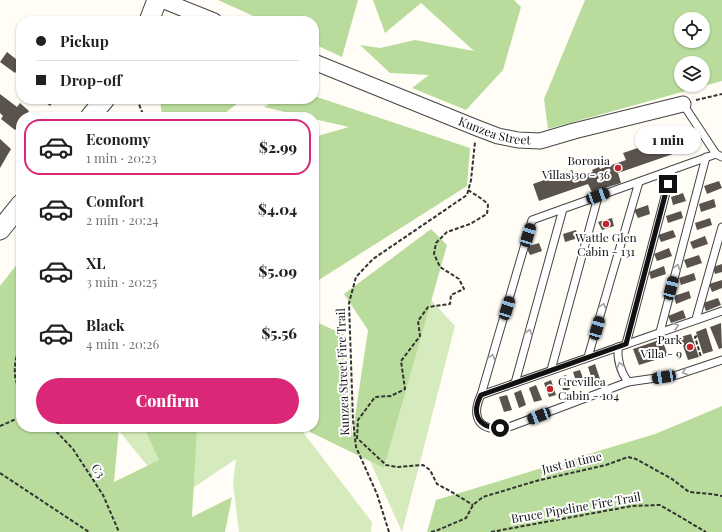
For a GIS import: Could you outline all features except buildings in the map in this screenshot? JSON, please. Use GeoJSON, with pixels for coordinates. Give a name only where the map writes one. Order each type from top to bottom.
{"type":"FeatureCollection","features":[{"type":"Feature","properties":{"kind":"street"},"geometry":{"type":"LineString","coordinates":[[151,16],[157,0]]}},
{"type":"Feature","properties":{"kind":"street"},"geometry":{"type":"LineString","coordinates":[[162,0],[202,16]]}},
{"type":"Feature","properties":{"kind":"street","name":"Kunzea Street"},"geometry":{"type":"LineString","coordinates":[[319,64],[477,128],[498,136],[518,140],[540,141],[683,104]]}},
{"type":"Feature","properties":{"kind":"street"},"geometry":{"type":"LineString","coordinates":[[94,112],[101,104]]}},
{"type":"Feature","properties":{"kind":"street"},"geometry":{"type":"LineString","coordinates":[[0,230],[16,210]]}},
{"type":"Feature","properties":{"kind":"lane"},"geometry":{"type":"LineString","coordinates":[[683,104],[719,156]]}},
{"type":"Feature","properties":{"kind":"lane"},"geometry":{"type":"LineString","coordinates":[[719,156],[706,157],[532,220],[481,395],[477,403],[477,416],[482,424],[491,428],[509,428],[628,382],[677,375],[722,360]]}},
{"type":"Feature","properties":{"kind":"lane"},"geometry":{"type":"LineString","coordinates":[[660,332],[706,157]]}},
{"type":"Feature","properties":{"kind":"lane"},"geometry":{"type":"LineString","coordinates":[[628,382],[622,374],[618,362],[672,170]]}},
{"type":"Feature","properties":{"kind":"lane"},"geometry":{"type":"LineString","coordinates":[[588,357],[639,182]]}},
{"type":"Feature","properties":{"kind":"lane"},"geometry":{"type":"LineString","coordinates":[[551,370],[598,196]]}},
{"type":"Feature","properties":{"kind":"lane"},"geometry":{"type":"LineString","coordinates":[[515,383],[563,209]]}},
{"type":"Feature","properties":{"kind":"lane"},"geometry":{"type":"LineString","coordinates":[[696,319],[722,227]]}},
{"type":"Feature","properties":{"kind":"lane"},"geometry":{"type":"LineString","coordinates":[[481,395],[722,311]]}},
{"type":"Feature","properties":{"kind":"path"},"geometry":{"type":"LineString","coordinates":[[683,104],[722,94]]}},
{"type":"Feature","properties":{"kind":"path"},"geometry":{"type":"LineString","coordinates":[[473,505],[437,484],[430,470],[423,465],[398,467],[386,465],[357,438],[358,420],[375,397],[391,396],[405,389],[401,361],[420,336],[418,321],[428,307],[450,304],[451,295],[464,289],[459,278],[440,266],[434,254],[436,243],[447,232],[470,224],[487,214],[488,205],[485,201],[468,190],[471,180],[477,128]]}},
{"type":"Feature","properties":{"kind":"path","name":"Kunzea Street Fire Trail"},"geometry":{"type":"LineString","coordinates":[[389,532],[377,494],[356,447],[353,420],[349,303],[356,277],[373,259],[467,195],[468,190]]}},
{"type":"Feature","properties":{"kind":"path"},"geometry":{"type":"LineString","coordinates":[[697,336],[695,337],[704,366]]}},
{"type":"Feature","properties":{"kind":"path"},"geometry":{"type":"LineString","coordinates":[[16,358],[14,365],[16,382]]}},
{"type":"Feature","properties":{"kind":"path"},"geometry":{"type":"LineString","coordinates":[[0,426],[16,419]]}},
{"type":"Feature","properties":{"kind":"path","name":"C3"},"geometry":{"type":"LineString","coordinates":[[57,432],[73,449],[103,494],[119,532]]}},
{"type":"Feature","properties":{"kind":"path","name":"Just in time"},"geometry":{"type":"LineString","coordinates":[[431,532],[466,518],[473,505],[483,498],[529,483],[606,465],[628,457],[636,459],[672,478],[689,492],[722,496]]}},
{"type":"Feature","properties":{"kind":"path"},"geometry":{"type":"LineString","coordinates":[[0,473],[89,532]]}},
{"type":"Feature","properties":{"kind":"path","name":"Bruce Pipeline Fire Trail"},"geometry":{"type":"LineString","coordinates":[[491,532],[632,506],[660,505],[706,532]]}},
{"type":"Feature","properties":{"kind":"green space"},"geometry":{"type":"Polygon","coordinates":[[[218,0],[358,0],[342,57],[319,46],[319,16],[253,16],[218,0]]]}},
{"type":"Feature","properties":{"kind":"green space"},"geometry":{"type":"Polygon","coordinates":[[[373,0],[514,0],[521,7],[503,70],[466,110],[412,88],[429,75],[390,73],[360,45],[380,48],[415,40],[474,51],[421,3],[385,33],[373,0]]]}},
{"type":"Feature","properties":{"kind":"green space"},"geometry":{"type":"Polygon","coordinates":[[[585,0],[722,0],[722,81],[710,84],[710,56],[674,56],[674,92],[682,92],[548,129],[544,99],[585,0]]]}},
{"type":"Feature","properties":{"kind":"green space"},"geometry":{"type":"Polygon","coordinates":[[[319,98],[470,148],[467,186],[319,280],[319,136],[349,127],[319,120],[319,112],[285,112],[264,107],[269,104],[319,104],[319,98]]]}},
{"type":"Feature","properties":{"kind":"green space"},"geometry":{"type":"Polygon","coordinates":[[[161,104],[237,104],[226,112],[161,112],[161,104]]]}},
{"type":"Feature","properties":{"kind":"green space"},"geometry":{"type":"Polygon","coordinates":[[[431,229],[447,245],[384,468],[310,432],[319,432],[319,323],[347,336],[352,437],[368,330],[344,294],[431,229]]]}},
{"type":"Feature","properties":{"kind":"green space"},"geometry":{"type":"Polygon","coordinates":[[[16,265],[16,432],[119,432],[114,482],[159,460],[146,432],[197,432],[192,517],[232,497],[225,532],[0,532],[0,286],[16,265]]]}},
{"type":"Feature","properties":{"kind":"green space"},"geometry":{"type":"Polygon","coordinates":[[[431,300],[455,326],[402,532],[370,461],[384,468],[431,300]]]}},
{"type":"Feature","properties":{"kind":"green space"},"geometry":{"type":"Polygon","coordinates":[[[722,406],[722,532],[427,532],[436,500],[655,434],[722,406]]]}},
{"type":"Feature","properties":{"kind":"green space"},"geometry":{"type":"Polygon","coordinates":[[[120,432],[303,432],[372,522],[371,532],[239,532],[233,483],[236,459],[175,500],[120,432]]]}},
{"type":"Feature","properties":{"kind":"place","name":"Boronia Villas 30 - 36"},"geometry":{"type":"Point","coordinates":[618,168]}},
{"type":"Feature","properties":{"kind":"place","name":"Wattle Glen Cabin - 131"},"geometry":{"type":"Point","coordinates":[606,224]}},
{"type":"Feature","properties":{"kind":"place","name":"Park Villa - 9"},"geometry":{"type":"Point","coordinates":[690,347]}},
{"type":"Feature","properties":{"kind":"place","name":"Grevillea Cabin - 104"},"geometry":{"type":"Point","coordinates":[550,389]}},
{"type":"Feature","properties":{"kind":"route"},"geometry":{"type":"LineString","coordinates":[[500,428],[491,428],[482,424],[477,416],[477,403],[481,395],[626,344],[668,184]]}}]}
